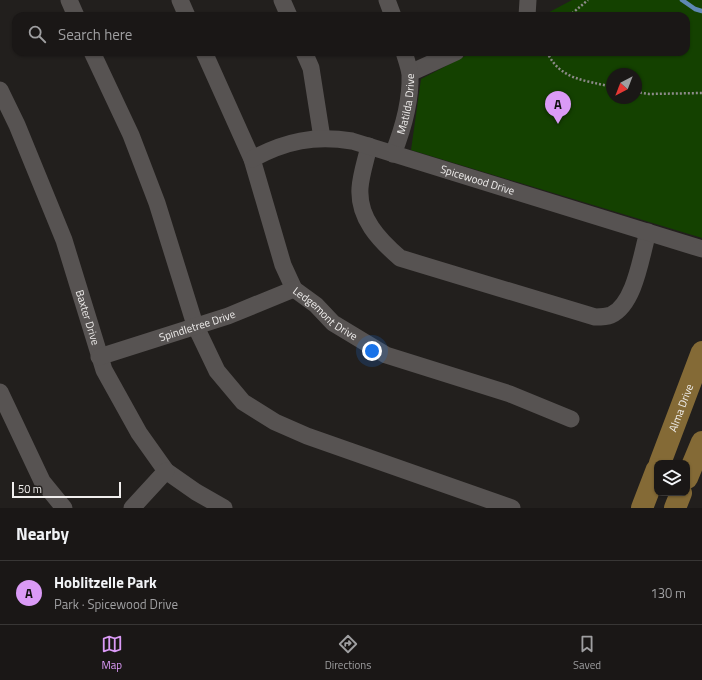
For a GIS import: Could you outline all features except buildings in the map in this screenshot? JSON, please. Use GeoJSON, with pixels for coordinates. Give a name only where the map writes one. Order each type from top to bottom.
{"type":"FeatureCollection","features":[{"type":"Feature","properties":{"kind":"main road","name":"Alma Drive"},"geometry":{"type":"LineString","coordinates":[[661,460],[702,352]]}},
{"type":"Feature","properties":{"kind":"main road"},"geometry":{"type":"LineString","coordinates":[[671,434],[702,442],[690,471]]}},
{"type":"Feature","properties":{"kind":"main road"},"geometry":{"type":"LineString","coordinates":[[642,508],[654,477]]}},
{"type":"Feature","properties":{"kind":"main road"},"geometry":{"type":"LineString","coordinates":[[675,508],[680,496]]}},
{"type":"Feature","properties":{"kind":"street"},"geometry":{"type":"LineString","coordinates":[[69,0],[74,12]]}},
{"type":"Feature","properties":{"kind":"street"},"geometry":{"type":"LineString","coordinates":[[180,0],[185,12]]}},
{"type":"Feature","properties":{"kind":"street"},"geometry":{"type":"LineString","coordinates":[[282,0],[287,12]]}},
{"type":"Feature","properties":{"kind":"street"},"geometry":{"type":"LineString","coordinates":[[387,0],[392,12]]}},
{"type":"Feature","properties":{"kind":"street"},"geometry":{"type":"LineString","coordinates":[[528,0],[528,12]]}},
{"type":"Feature","properties":{"kind":"street"},"geometry":{"type":"LineString","coordinates":[[94,56],[131,135],[158,203],[195,325],[217,371],[243,402],[275,422],[307,436],[512,508]]}},
{"type":"Feature","properties":{"kind":"street","name":"Ledgemont Drive"},"geometry":{"type":"LineString","coordinates":[[206,56],[252,159],[283,264],[294,289],[316,305],[333,323],[386,355],[510,394],[571,419]]}},
{"type":"Feature","properties":{"kind":"street"},"geometry":{"type":"LineString","coordinates":[[306,56],[311,68],[322,138]]}},
{"type":"Feature","properties":{"kind":"street","name":"Matilda Drive"},"geometry":{"type":"LineString","coordinates":[[393,154],[403,129],[408,97],[410,73],[405,56]]}},
{"type":"Feature","properties":{"kind":"street"},"geometry":{"type":"LineString","coordinates":[[410,73],[447,56]]}},
{"type":"Feature","properties":{"kind":"street","name":"Baxter Drive"},"geometry":{"type":"LineString","coordinates":[[0,90],[17,125],[64,240],[104,370],[139,433],[166,471],[196,492],[224,508]]}},
{"type":"Feature","properties":{"kind":"street","name":"Spicewood Drive"},"geometry":{"type":"LineString","coordinates":[[252,159],[268,151],[299,140],[330,137],[352,141],[702,249]]}},
{"type":"Feature","properties":{"kind":"street"},"geometry":{"type":"LineString","coordinates":[[368,146],[360,189],[363,214],[381,241],[400,258],[595,317],[610,315],[625,304],[630,293],[648,232]]}},
{"type":"Feature","properties":{"kind":"street","name":"Spindletree Drive"},"geometry":{"type":"LineString","coordinates":[[99,357],[195,325],[228,316],[294,289]]}},
{"type":"Feature","properties":{"kind":"street"},"geometry":{"type":"LineString","coordinates":[[0,392],[42,481],[64,508]]}},
{"type":"Feature","properties":{"kind":"street"},"geometry":{"type":"LineString","coordinates":[[132,508],[166,471]]}},
{"type":"Feature","properties":{"kind":"path"},"geometry":{"type":"LineString","coordinates":[[574,12],[588,0]]}},
{"type":"Feature","properties":{"kind":"path"},"geometry":{"type":"LineString","coordinates":[[549,56],[552,62],[562,72],[582,81],[606,86]]}},
{"type":"Feature","properties":{"kind":"path"},"geometry":{"type":"LineString","coordinates":[[642,93],[702,93]]}},
{"type":"Feature","properties":{"kind":"green space"},"geometry":{"type":"Polygon","coordinates":[[[572,0],[702,0],[702,238],[411,150],[421,79],[465,56],[690,56],[690,12],[550,12],[572,0]]]}},
{"type":"Feature","properties":{"kind":"waterway"},"geometry":{"type":"LineString","coordinates":[[682,0],[695,9],[702,11]]}},
{"type":"Feature","properties":{"kind":"place","name":"Hoblitzelle Park"},"geometry":{"type":"Point","coordinates":[558,124]}}]}
